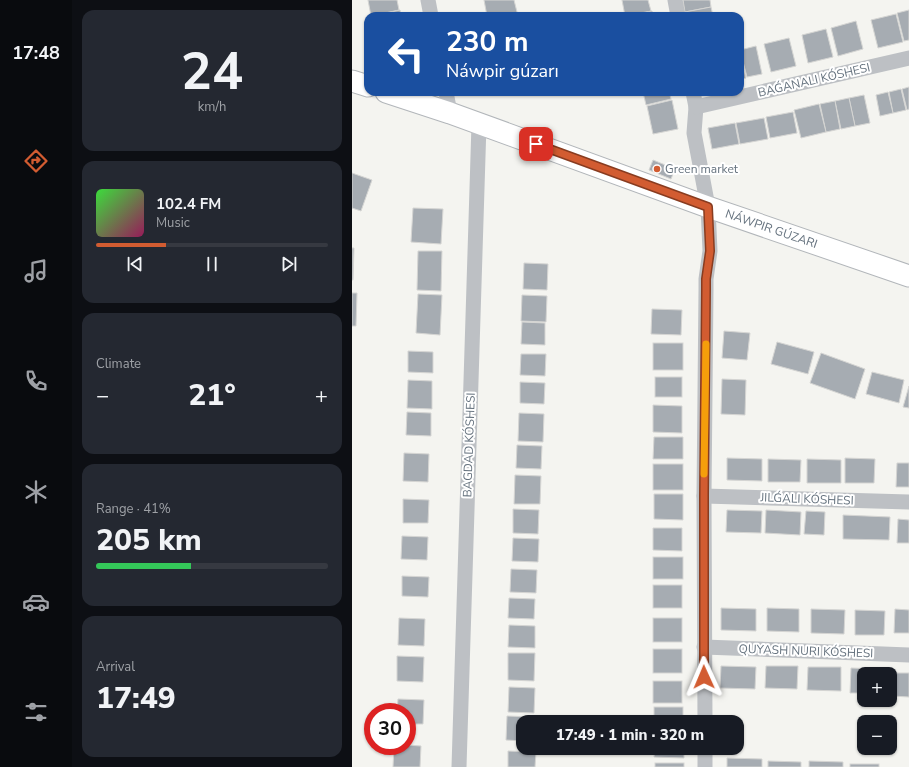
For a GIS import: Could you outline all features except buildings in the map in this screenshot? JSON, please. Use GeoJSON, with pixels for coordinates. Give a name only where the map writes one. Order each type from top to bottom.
{"type":"FeatureCollection","features":[{"type":"Feature","properties":{"kind":"street"},"geometry":{"type":"LineString","coordinates":[[428,0],[430,12]]}},
{"type":"Feature","properties":{"kind":"street"},"geometry":{"type":"LineString","coordinates":[[675,0],[677,12]]}},
{"type":"Feature","properties":{"kind":"street"},"geometry":{"type":"LineString","coordinates":[[744,96],[909,58]]}},
{"type":"Feature","properties":{"kind":"street"},"geometry":{"type":"LineString","coordinates":[[352,81],[364,85]]}},
{"type":"Feature","properties":{"kind":"street"},"geometry":{"type":"LineString","coordinates":[[398,96],[450,113],[708,207],[909,276]]}},
{"type":"Feature","properties":{"kind":"street"},"geometry":{"type":"LineString","coordinates":[[447,96],[450,113]]}},
{"type":"Feature","properties":{"kind":"street"},"geometry":{"type":"LineString","coordinates":[[694,96],[696,107],[694,132],[708,207],[710,251],[706,279],[704,715]]}},
{"type":"Feature","properties":{"kind":"street"},"geometry":{"type":"LineString","coordinates":[[696,107],[744,96]]}},
{"type":"Feature","properties":{"kind":"street","name":"BAGDAD KÓSHESI"},"geometry":{"type":"LineString","coordinates":[[458,767],[479,124]]}},
{"type":"Feature","properties":{"kind":"street"},"geometry":{"type":"LineString","coordinates":[[704,496],[909,502]]}},
{"type":"Feature","properties":{"kind":"street"},"geometry":{"type":"LineString","coordinates":[[704,647],[909,655]]}},
{"type":"Feature","properties":{"kind":"street"},"geometry":{"type":"LineString","coordinates":[[705,755],[705,767]]}},
{"type":"Feature","properties":{"kind":"slow traffic"},"geometry":{"type":"LineString","coordinates":[[704,474],[706,344]]}},
{"type":"Feature","properties":{"kind":"place","name":"Green market"},"geometry":{"type":"Point","coordinates":[657,169]}},
{"type":"Feature","properties":{"kind":"route"},"geometry":{"type":"LineString","coordinates":[[536,144],[708,207],[710,251],[706,279],[704,677]]}}]}
